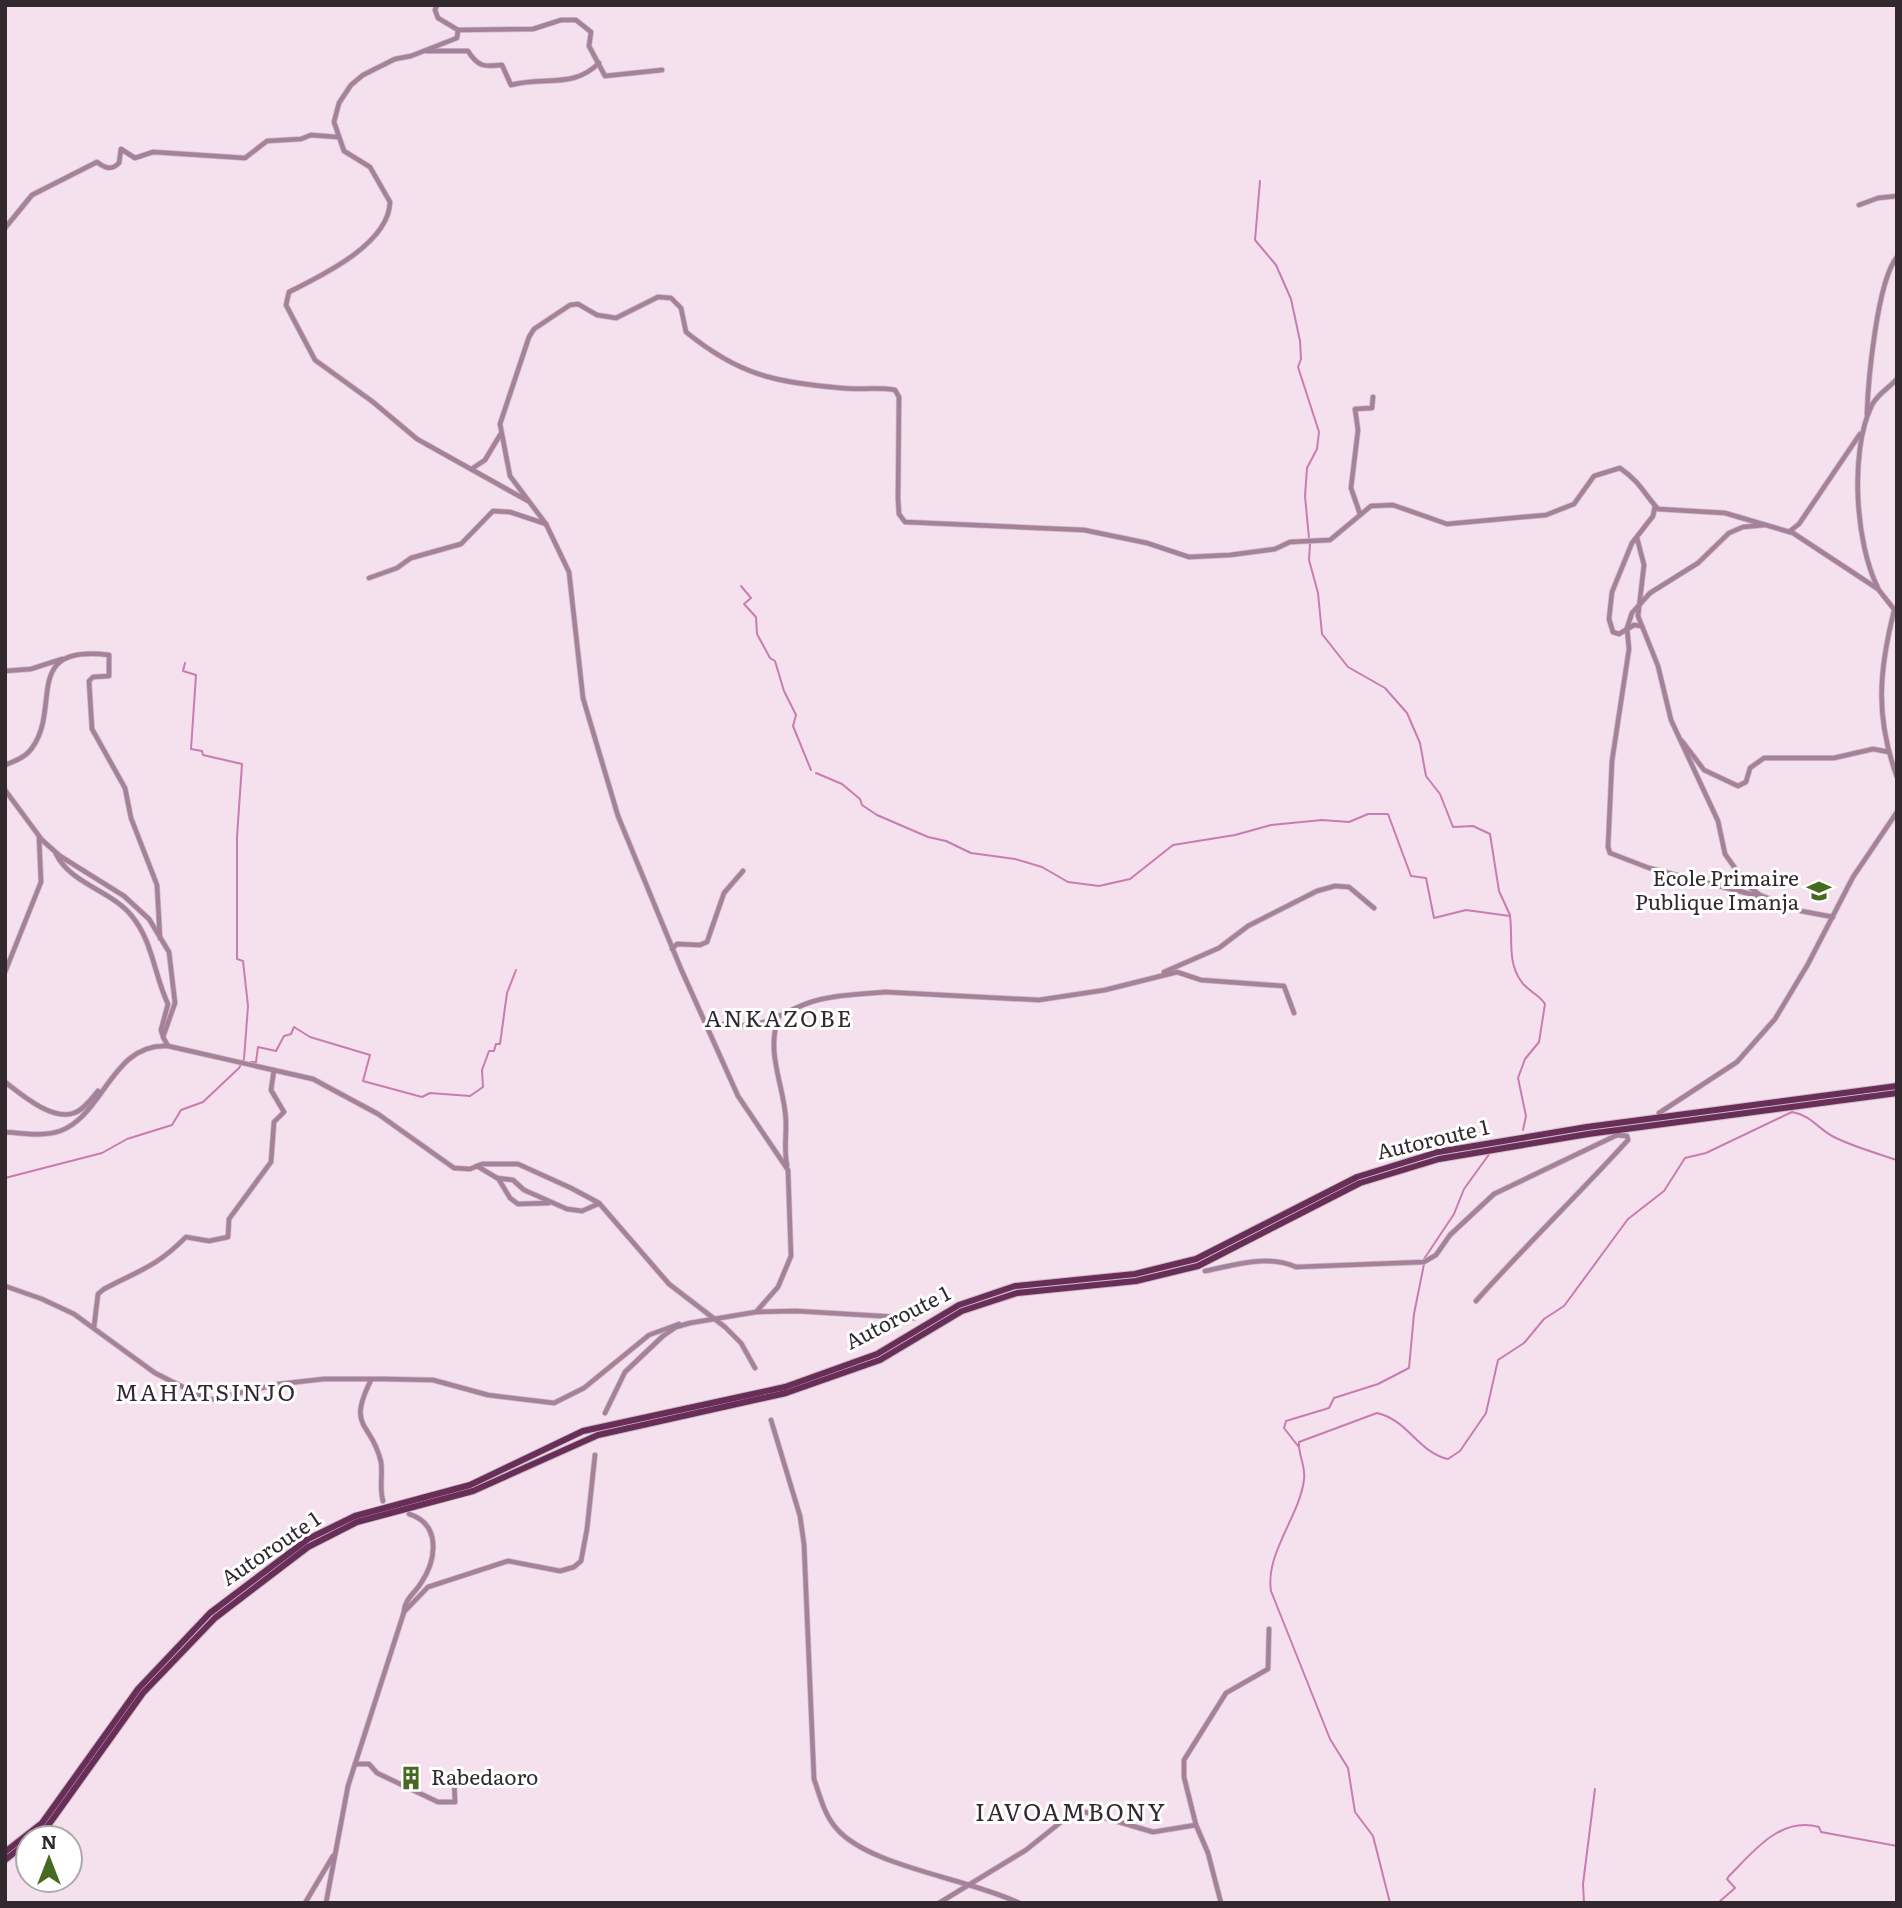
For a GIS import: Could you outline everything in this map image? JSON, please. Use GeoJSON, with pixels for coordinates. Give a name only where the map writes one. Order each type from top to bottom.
{"type":"FeatureCollection","features":[{"type":"Feature","properties":{"kind":"main road","name":"Autoroute 1"},"geometry":{"type":"LineString","coordinates":[[5,1852],[43,1823],[138,1689],[210,1613],[308,1539],[355,1516],[470,1485],[583,1431],[785,1387],[877,1354],[959,1305],[1015,1286],[1135,1274],[1196,1259],[1357,1177],[1438,1152],[1587,1127],[1897,1086]]}},
{"type":"Feature","properties":{"kind":"main road","name":"Autoroute 1"},"geometry":{"type":"LineString","coordinates":[[49,1824],[143,1693],[215,1618],[308,1547],[357,1522],[473,1491],[598,1435],[798,1389],[880,1360],[962,1311],[1017,1293],[1136,1281],[1198,1266],[1360,1183],[1439,1158],[1588,1134],[1897,1093]]}},
{"type":"Feature","properties":{"kind":"street"},"geometry":{"type":"LineString","coordinates":[[437,5],[435,10],[438,18],[458,30],[533,29],[561,20],[576,20],[591,32],[589,47],[600,63],[604,76],[662,71]]}},
{"type":"Feature","properties":{"kind":"street"},"geometry":{"type":"LineString","coordinates":[[458,30],[457,38],[379,66],[351,85],[336,111],[334,122],[337,137],[344,151],[370,167],[390,202],[390,209],[373,238],[328,272],[289,292],[286,305],[315,360],[373,402],[417,439],[531,502]]}},
{"type":"Feature","properties":{"kind":"street"},"geometry":{"type":"LineString","coordinates":[[421,50],[468,51],[476,63],[484,67],[502,65],[511,85],[529,80],[569,81],[586,77],[600,63]]}},
{"type":"Feature","properties":{"kind":"street"},"geometry":{"type":"LineString","coordinates":[[5,228],[32,195],[97,162],[109,169],[115,167],[120,163],[121,149],[135,158],[153,152],[244,158],[267,141],[311,135],[337,137]]}},
{"type":"Feature","properties":{"kind":"street"},"geometry":{"type":"LineString","coordinates":[[1858,205],[1897,196]]}},
{"type":"Feature","properties":{"kind":"street"},"geometry":{"type":"LineString","coordinates":[[1867,419],[1871,348],[1887,278],[1897,257]]}},
{"type":"Feature","properties":{"kind":"street"},"geometry":{"type":"LineString","coordinates":[[788,1170],[738,1096],[618,816],[588,718],[576,655],[569,572],[546,524],[510,476],[500,435],[501,413],[516,378],[523,349],[534,329],[570,305],[578,303],[597,315],[615,318],[662,296],[678,302],[686,332],[724,361],[748,372],[793,382],[898,392],[898,499],[899,514],[905,522],[1084,530],[1132,539],[1192,557],[1207,554],[1230,555],[1275,549],[1290,542],[1330,540],[1367,508],[1384,504],[1447,524],[1534,517],[1567,508],[1580,497],[1594,476],[1620,468],[1640,482],[1644,494],[1658,509],[1684,513],[1725,513],[1789,531],[1878,589]]}},
{"type":"Feature","properties":{"kind":"street"},"geometry":{"type":"LineString","coordinates":[[1789,531],[1799,524],[1860,434],[1875,399],[1897,379]]}},
{"type":"Feature","properties":{"kind":"street"},"geometry":{"type":"LineString","coordinates":[[1360,515],[1351,488],[1358,430],[1355,409],[1372,408],[1373,397]]}},
{"type":"Feature","properties":{"kind":"street"},"geometry":{"type":"LineString","coordinates":[[1860,434],[1860,517],[1866,559],[1878,589],[1895,612],[1880,675],[1880,714],[1897,777]]}},
{"type":"Feature","properties":{"kind":"street"},"geometry":{"type":"LineString","coordinates":[[472,468],[485,460],[500,435]]}},
{"type":"Feature","properties":{"kind":"street"},"geometry":{"type":"LineString","coordinates":[[1641,626],[1627,628],[1619,634],[1611,630],[1609,603],[1616,579],[1637,538],[1653,516],[1655,505]]}},
{"type":"Feature","properties":{"kind":"street"},"geometry":{"type":"LineString","coordinates":[[369,578],[397,568],[411,558],[461,544],[494,511],[510,512],[546,524]]}},
{"type":"Feature","properties":{"kind":"street"},"geometry":{"type":"LineString","coordinates":[[1637,604],[1698,563],[1729,533],[1743,527],[1766,524]]}},
{"type":"Feature","properties":{"kind":"street"},"geometry":{"type":"LineString","coordinates":[[1637,538],[1644,565],[1637,604],[1627,628],[1629,649],[1612,761],[1610,853],[1649,868],[1766,898],[1801,911],[1833,917]]}},
{"type":"Feature","properties":{"kind":"street"},"geometry":{"type":"LineString","coordinates":[[1637,604],[1641,626],[1658,666],[1671,720],[1718,821],[1725,854],[1747,885],[1766,898]]}},
{"type":"Feature","properties":{"kind":"street"},"geometry":{"type":"LineString","coordinates":[[5,671],[31,669],[72,655],[109,655],[109,676],[93,677],[89,681],[92,729],[125,788],[131,818],[157,885],[160,939]]}},
{"type":"Feature","properties":{"kind":"street"},"geometry":{"type":"LineString","coordinates":[[5,765],[22,758],[32,748],[40,729],[50,674],[64,658]]}},
{"type":"Feature","properties":{"kind":"street"},"geometry":{"type":"LineString","coordinates":[[1679,737],[1704,770],[1738,786],[1745,782],[1750,768],[1763,758],[1834,758],[1873,749],[1889,752]]}},
{"type":"Feature","properties":{"kind":"street"},"geometry":{"type":"LineString","coordinates":[[5,790],[39,836],[54,850],[84,873],[124,896],[149,919],[169,951],[175,1003],[163,1037]]}},
{"type":"Feature","properties":{"kind":"street"},"geometry":{"type":"LineString","coordinates":[[1659,1113],[1737,1062],[1756,1042],[1792,993],[1853,877],[1897,812]]}},
{"type":"Feature","properties":{"kind":"street"},"geometry":{"type":"LineString","coordinates":[[5,972],[41,882],[39,836]]}},
{"type":"Feature","properties":{"kind":"street"},"geometry":{"type":"LineString","coordinates":[[54,850],[68,870],[123,907],[139,926],[152,952],[156,979],[168,1004],[161,1030],[168,1046]]}},
{"type":"Feature","properties":{"kind":"street"},"geometry":{"type":"LineString","coordinates":[[673,948],[677,944],[700,946],[707,942],[724,892],[743,871]]}},
{"type":"Feature","properties":{"kind":"street"},"geometry":{"type":"LineString","coordinates":[[1163,974],[1219,948],[1248,926],[1324,888],[1349,887],[1374,908]]}},
{"type":"Feature","properties":{"kind":"street"},"geometry":{"type":"LineString","coordinates":[[709,1026],[721,1023],[750,1025],[771,1018],[778,1019],[813,1002],[861,994],[886,992],[1039,1000],[1105,990],[1177,972],[1201,980],[1284,986],[1294,1013]]}},
{"type":"Feature","properties":{"kind":"street"},"geometry":{"type":"LineString","coordinates":[[756,1312],[778,1287],[791,1256],[785,1110],[777,1081],[772,1041],[778,1019]]}},
{"type":"Feature","properties":{"kind":"street"},"geometry":{"type":"LineString","coordinates":[[5,1082],[45,1108],[63,1114],[75,1113],[123,1064],[151,1048],[168,1046],[241,1064],[303,1074],[365,1105],[454,1168],[518,1164],[599,1203],[669,1284],[741,1343],[755,1368]]}},
{"type":"Feature","properties":{"kind":"street"},"geometry":{"type":"LineString","coordinates":[[94,1328],[98,1294],[104,1289],[147,1270],[177,1249],[186,1237],[209,1241],[228,1237],[229,1219],[272,1158],[274,1122],[284,1112],[271,1090],[274,1070]]}},
{"type":"Feature","properties":{"kind":"street"},"geometry":{"type":"LineString","coordinates":[[5,1132],[27,1134],[61,1131],[87,1112],[104,1086]]}},
{"type":"Feature","properties":{"kind":"street"},"geometry":{"type":"LineString","coordinates":[[1205,1271],[1277,1260],[1304,1268],[1424,1262],[1436,1255],[1450,1236],[1494,1194],[1616,1135],[1627,1136],[1628,1140],[1552,1217],[1476,1301]]}},
{"type":"Feature","properties":{"kind":"street"},"geometry":{"type":"LineString","coordinates":[[476,1166],[497,1178],[513,1180],[524,1190],[553,1203],[582,1211],[599,1203]]}},
{"type":"Feature","properties":{"kind":"street"},"geometry":{"type":"LineString","coordinates":[[497,1178],[510,1198],[518,1204],[553,1203]]}},
{"type":"Feature","properties":{"kind":"street"},"geometry":{"type":"LineString","coordinates":[[5,1286],[58,1305],[155,1373],[209,1399],[279,1384],[324,1379],[433,1380],[488,1395],[554,1403],[584,1388],[649,1335],[670,1325],[756,1312],[796,1311],[914,1318]]}},
{"type":"Feature","properties":{"kind":"street"},"geometry":{"type":"LineString","coordinates":[[606,1413],[625,1372],[638,1358],[676,1327],[690,1323]]}},
{"type":"Feature","properties":{"kind":"street"},"geometry":{"type":"LineString","coordinates":[[371,1380],[359,1407],[366,1435],[380,1459],[383,1501]]}},
{"type":"Feature","properties":{"kind":"street"},"geometry":{"type":"LineString","coordinates":[[771,1420],[802,1528],[814,1779],[825,1814],[850,1842],[869,1853],[974,1884],[1019,1903]]}},
{"type":"Feature","properties":{"kind":"street"},"geometry":{"type":"LineString","coordinates":[[404,1612],[429,1587],[508,1561],[560,1571],[574,1567],[580,1561],[587,1529],[595,1455]]}},
{"type":"Feature","properties":{"kind":"street"},"geometry":{"type":"LineString","coordinates":[[326,1903],[334,1854],[355,1765],[405,1603],[429,1567],[434,1539],[426,1522],[409,1514]]}},
{"type":"Feature","properties":{"kind":"street"},"geometry":{"type":"LineString","coordinates":[[1221,1903],[1208,1853],[1196,1825],[1184,1777],[1184,1760],[1226,1693],[1268,1669],[1269,1629]]}},
{"type":"Feature","properties":{"kind":"street"},"geometry":{"type":"LineString","coordinates":[[355,1765],[369,1764],[377,1773],[438,1802],[455,1802],[454,1778]]}},
{"type":"Feature","properties":{"kind":"street"},"geometry":{"type":"LineString","coordinates":[[939,1903],[974,1884],[1066,1818],[1085,1812],[1153,1832],[1196,1825]]}},
{"type":"Feature","properties":{"kind":"street"},"geometry":{"type":"LineString","coordinates":[[305,1903],[334,1854]]}},
{"type":"Feature","properties":{"kind":"waterway"},"geometry":{"type":"LineString","coordinates":[[1260,181],[1255,240],[1276,265],[1291,299],[1300,341],[1301,359],[1298,367],[1319,432],[1317,449],[1307,468],[1305,496],[1309,538]]}},
{"type":"Feature","properties":{"kind":"waterway"},"geometry":{"type":"LineString","coordinates":[[1310,544],[1309,560],[1318,593],[1322,634],[1348,667],[1385,688],[1407,713],[1420,743],[1426,776],[1440,794],[1453,827],[1473,826],[1490,834],[1499,891],[1510,915]]}},
{"type":"Feature","properties":{"kind":"waterway"},"geometry":{"type":"LineString","coordinates":[[741,586],[751,598],[744,604],[756,617],[757,634],[770,658],[775,661],[784,691],[796,715],[793,726],[811,770]]}},
{"type":"Feature","properties":{"kind":"waterway"},"geometry":{"type":"LineString","coordinates":[[5,1178],[102,1153],[127,1139],[172,1125],[181,1110],[203,1102],[239,1068],[244,1059],[248,1006],[243,961],[237,959],[237,837],[242,764],[203,755],[202,751],[191,749],[196,675],[183,671],[185,663]]}},
{"type":"Feature","properties":{"kind":"waterway"},"geometry":{"type":"LineString","coordinates":[[816,773],[842,784],[860,799],[862,805],[877,815],[928,837],[946,841],[971,853],[1015,859],[1042,867],[1068,882],[1099,886],[1130,879],[1173,845],[1235,835],[1271,825],[1322,820],[1349,822],[1368,814],[1388,814],[1411,876],[1426,878],[1434,918],[1466,910],[1510,916],[1512,958],[1517,974],[1545,1004],[1539,1042],[1525,1059],[1518,1078],[1526,1116],[1523,1130]]}},
{"type":"Feature","properties":{"kind":"waterway"},"geometry":{"type":"LineString","coordinates":[[251,1062],[256,1062],[258,1047],[276,1051],[284,1036],[291,1034],[294,1027],[310,1037],[370,1055],[363,1081],[422,1097],[430,1093],[470,1096],[483,1087],[482,1070],[489,1051],[494,1051],[496,1044],[500,1044],[507,993],[516,970]]}},
{"type":"Feature","properties":{"kind":"waterway"},"geometry":{"type":"LineString","coordinates":[[1390,1903],[1373,1836],[1355,1812],[1348,1768],[1330,1739],[1271,1591],[1270,1577],[1277,1549],[1296,1508],[1304,1480],[1299,1442],[1377,1413],[1397,1422],[1438,1456],[1448,1459],[1460,1451],[1486,1413],[1498,1360],[1524,1343],[1544,1319],[1564,1306],[1628,1219],[1664,1191],[1685,1158],[1706,1153],[1792,1112],[1804,1116],[1842,1141],[1897,1160]]}},
{"type":"Feature","properties":{"kind":"waterway"},"geometry":{"type":"LineString","coordinates":[[1424,1259],[1454,1214],[1464,1189],[1490,1153]]}},
{"type":"Feature","properties":{"kind":"waterway"},"geometry":{"type":"LineString","coordinates":[[1298,1446],[1284,1428],[1286,1421],[1329,1408],[1334,1398],[1378,1384],[1409,1368],[1414,1314],[1424,1264]]}},
{"type":"Feature","properties":{"kind":"waterway"},"geometry":{"type":"LineString","coordinates":[[1584,1903],[1583,1884],[1595,1789]]}},
{"type":"Feature","properties":{"kind":"waterway"},"geometry":{"type":"LineString","coordinates":[[1718,1903],[1735,1888],[1727,1879],[1729,1876],[1768,1838],[1792,1827],[1819,1827],[1821,1832],[1897,1846]]}},
{"type":"Feature","properties":{"kind":"place","name":"Ecole Primaire Publique Imanja"},"geometry":{"type":"Point","coordinates":[1819,891]}},
{"type":"Feature","properties":{"kind":"place","name":"Rabedaoro"},"geometry":{"type":"Point","coordinates":[411,1778]}},
{"type":"Feature","properties":{"kind":"district","name":"ANKAZOBE"},"geometry":{"type":"Point","coordinates":[779,1019]}},
{"type":"Feature","properties":{"kind":"district","name":"MAHATSINJO"},"geometry":{"type":"Point","coordinates":[206,1393]}},
{"type":"Feature","properties":{"kind":"district","name":"IAVOAMBONY"},"geometry":{"type":"Point","coordinates":[1071,1813]}}]}
